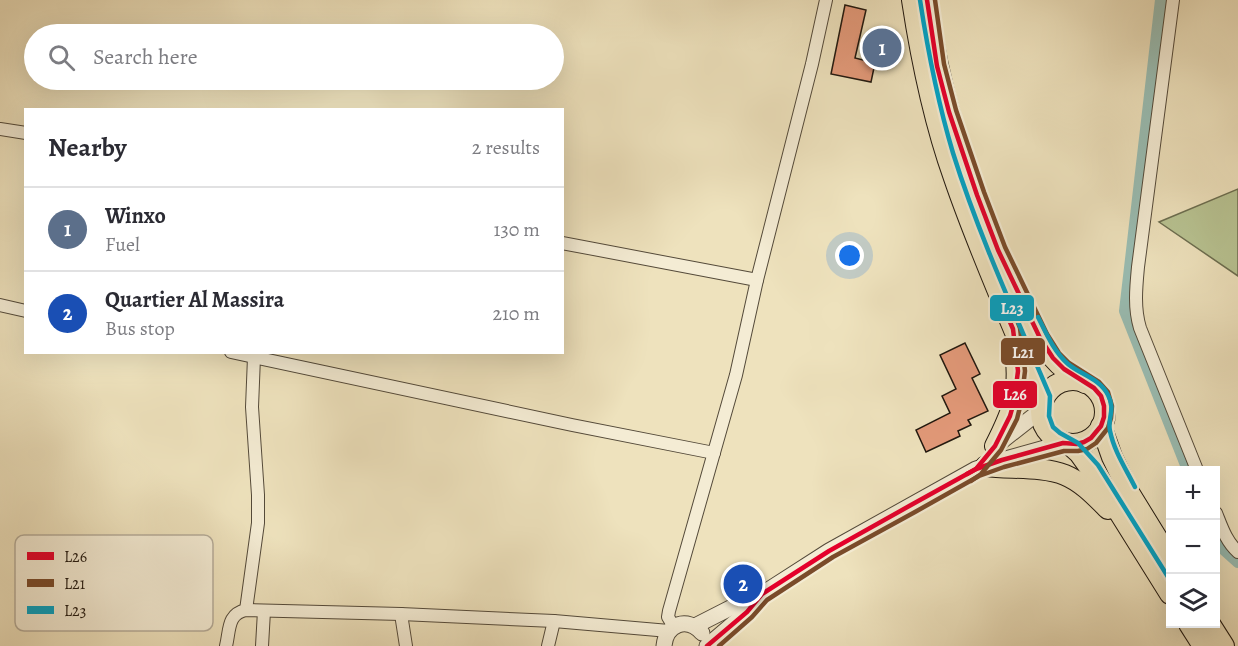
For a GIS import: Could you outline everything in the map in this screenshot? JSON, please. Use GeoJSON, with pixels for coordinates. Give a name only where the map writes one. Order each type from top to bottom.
{"type":"FeatureCollection","features":[{"type":"Feature","properties":{"kind":"highway"},"geometry":{"type":"LineString","coordinates":[[912,0],[932,103],[953,176],[979,248],[1042,405],[1042,421],[1053,438],[1066,443],[1079,453],[1127,523],[1166,587]]}},
{"type":"Feature","properties":{"kind":"highway"},"geometry":{"type":"LineString","coordinates":[[927,0],[937,66],[949,112],[976,195],[998,250],[1040,338],[1053,358],[1064,369],[1094,388],[1101,396],[1104,406],[1101,426],[1091,438],[1084,442],[1066,443]]}},
{"type":"Feature","properties":{"kind":"highway"},"geometry":{"type":"LineString","coordinates":[[994,446],[1010,416],[1017,385],[1018,372],[1013,329]]}},
{"type":"Feature","properties":{"kind":"highway"},"geometry":{"type":"LineString","coordinates":[[1042,405],[1049,391],[1056,385],[1076,380],[1085,383]]}},
{"type":"Feature","properties":{"kind":"highway"},"geometry":{"type":"LineString","coordinates":[[1101,426],[1112,457],[1130,494],[1166,552]]}},
{"type":"Feature","properties":{"kind":"highway"},"geometry":{"type":"LineString","coordinates":[[981,468],[1041,470],[1063,474],[1083,485],[1127,523]]}},
{"type":"Feature","properties":{"kind":"highway"},"geometry":{"type":"LineString","coordinates":[[1192,628],[1203,646]]}},
{"type":"Feature","properties":{"kind":"highway"},"geometry":{"type":"LineString","coordinates":[[1213,628],[1224,646]]}},
{"type":"Feature","properties":{"kind":"street"},"geometry":{"type":"LineString","coordinates":[[667,639],[669,611],[736,375],[826,0]]}},
{"type":"Feature","properties":{"kind":"street"},"geometry":{"type":"LineString","coordinates":[[1173,0],[1135,293],[1140,328],[1195,466]]}},
{"type":"Feature","properties":{"kind":"street"},"geometry":{"type":"LineString","coordinates":[[0,129],[24,133]]}},
{"type":"Feature","properties":{"kind":"street"},"geometry":{"type":"LineString","coordinates":[[564,243],[757,280]]}},
{"type":"Feature","properties":{"kind":"street"},"geometry":{"type":"LineString","coordinates":[[0,305],[24,311]]}},
{"type":"Feature","properties":{"kind":"street"},"geometry":{"type":"LineString","coordinates":[[240,354],[714,453]]}},
{"type":"Feature","properties":{"kind":"street"},"geometry":{"type":"LineString","coordinates":[[246,610],[258,523],[252,407],[254,357]]}},
{"type":"Feature","properties":{"kind":"street"},"geometry":{"type":"LineString","coordinates":[[981,468],[994,446],[1042,405]]}},
{"type":"Feature","properties":{"kind":"street"},"geometry":{"type":"LineString","coordinates":[[695,626],[762,594],[829,551],[981,468],[1066,443]]}},
{"type":"Feature","properties":{"kind":"street"},"geometry":{"type":"LineString","coordinates":[[1218,520],[1230,545],[1238,552]]}},
{"type":"Feature","properties":{"kind":"street"},"geometry":{"type":"LineString","coordinates":[[667,639],[681,624],[688,624],[700,630],[704,635],[706,646],[747,612],[762,594]]}},
{"type":"Feature","properties":{"kind":"street"},"geometry":{"type":"LineString","coordinates":[[226,646],[232,619],[235,614],[246,610],[554,621],[667,639]]}},
{"type":"Feature","properties":{"kind":"street"},"geometry":{"type":"LineString","coordinates":[[262,646],[264,611]]}},
{"type":"Feature","properties":{"kind":"street"},"geometry":{"type":"LineString","coordinates":[[401,614],[406,646]]}},
{"type":"Feature","properties":{"kind":"street"},"geometry":{"type":"LineString","coordinates":[[548,646],[554,621]]}},
{"type":"Feature","properties":{"kind":"green space"},"geometry":{"type":"Polygon","coordinates":[[[1238,189],[1238,276],[1159,222],[1238,189]]]}},
{"type":"Feature","properties":{"kind":"building"},"geometry":{"type":"Polygon","coordinates":[[[845,5],[866,10],[855,58],[875,63],[871,82],[831,74],[845,5]]]}},
{"type":"Feature","properties":{"kind":"building"},"geometry":{"type":"Polygon","coordinates":[[[965,343],[980,374],[972,378],[988,411],[968,420],[971,425],[958,431],[960,436],[926,452],[916,430],[950,413],[942,396],[956,389],[940,355],[965,343]]]}},
{"type":"Feature","properties":{"kind":"waterway"},"geometry":{"type":"LineString","coordinates":[[1161,0],[1125,311],[1186,466]]}},
{"type":"Feature","properties":{"kind":"waterway"},"geometry":{"type":"LineString","coordinates":[[1220,546],[1238,562]]}},
{"type":"Feature","properties":{"kind":"transit line","name":"L23"},"geometry":{"type":"LineString","coordinates":[[920,0],[934,77],[953,153],[986,245],[1050,396],[1049,416],[1053,427],[1078,443],[1098,465],[1166,574]]}},
{"type":"Feature","properties":{"kind":"transit line","name":"L26"},"geometry":{"type":"LineString","coordinates":[[707,646],[747,612],[762,594],[829,551],[911,505],[976,469],[1063,443],[1084,442],[1091,438],[1101,426],[1104,417],[1101,396],[1094,388],[1064,369],[1053,358],[1040,338],[998,250],[949,112],[937,66],[927,0]]}},
{"type":"Feature","properties":{"kind":"transit line","name":"L21"},"geometry":{"type":"LineString","coordinates":[[719,646],[752,617],[767,600],[833,557],[979,476],[1064,451],[1087,449],[1096,443],[1108,428],[1112,406],[1108,392],[1099,382],[1069,363],[1059,353],[1047,334],[1005,247],[956,110],[944,64],[935,0]]}},
{"type":"Feature","properties":{"kind":"transit line","name":"L21"},"geometry":{"type":"LineString","coordinates":[[971,481],[981,474],[1001,450],[1017,419],[1021,403],[1025,371],[1020,328],[1008,298]]}},
{"type":"Feature","properties":{"kind":"transit line","name":"L26"},"geometry":{"type":"LineString","coordinates":[[967,474],[976,469],[995,446],[1010,416],[1014,402],[1018,371],[1013,329],[1001,301]]}},
{"type":"Feature","properties":{"kind":"transit line","name":"L23"},"geometry":{"type":"LineString","coordinates":[[1038,317],[1063,359],[1073,368],[1090,377],[1108,395],[1111,405],[1109,426],[1112,438],[1117,453],[1135,487]]}},
{"type":"Feature","properties":{"kind":"place","name":"Winxo"},"geometry":{"type":"Point","coordinates":[882,48]}},
{"type":"Feature","properties":{"kind":"place","name":"Quartier Al Massira"},"geometry":{"type":"Point","coordinates":[743,584]}}]}
